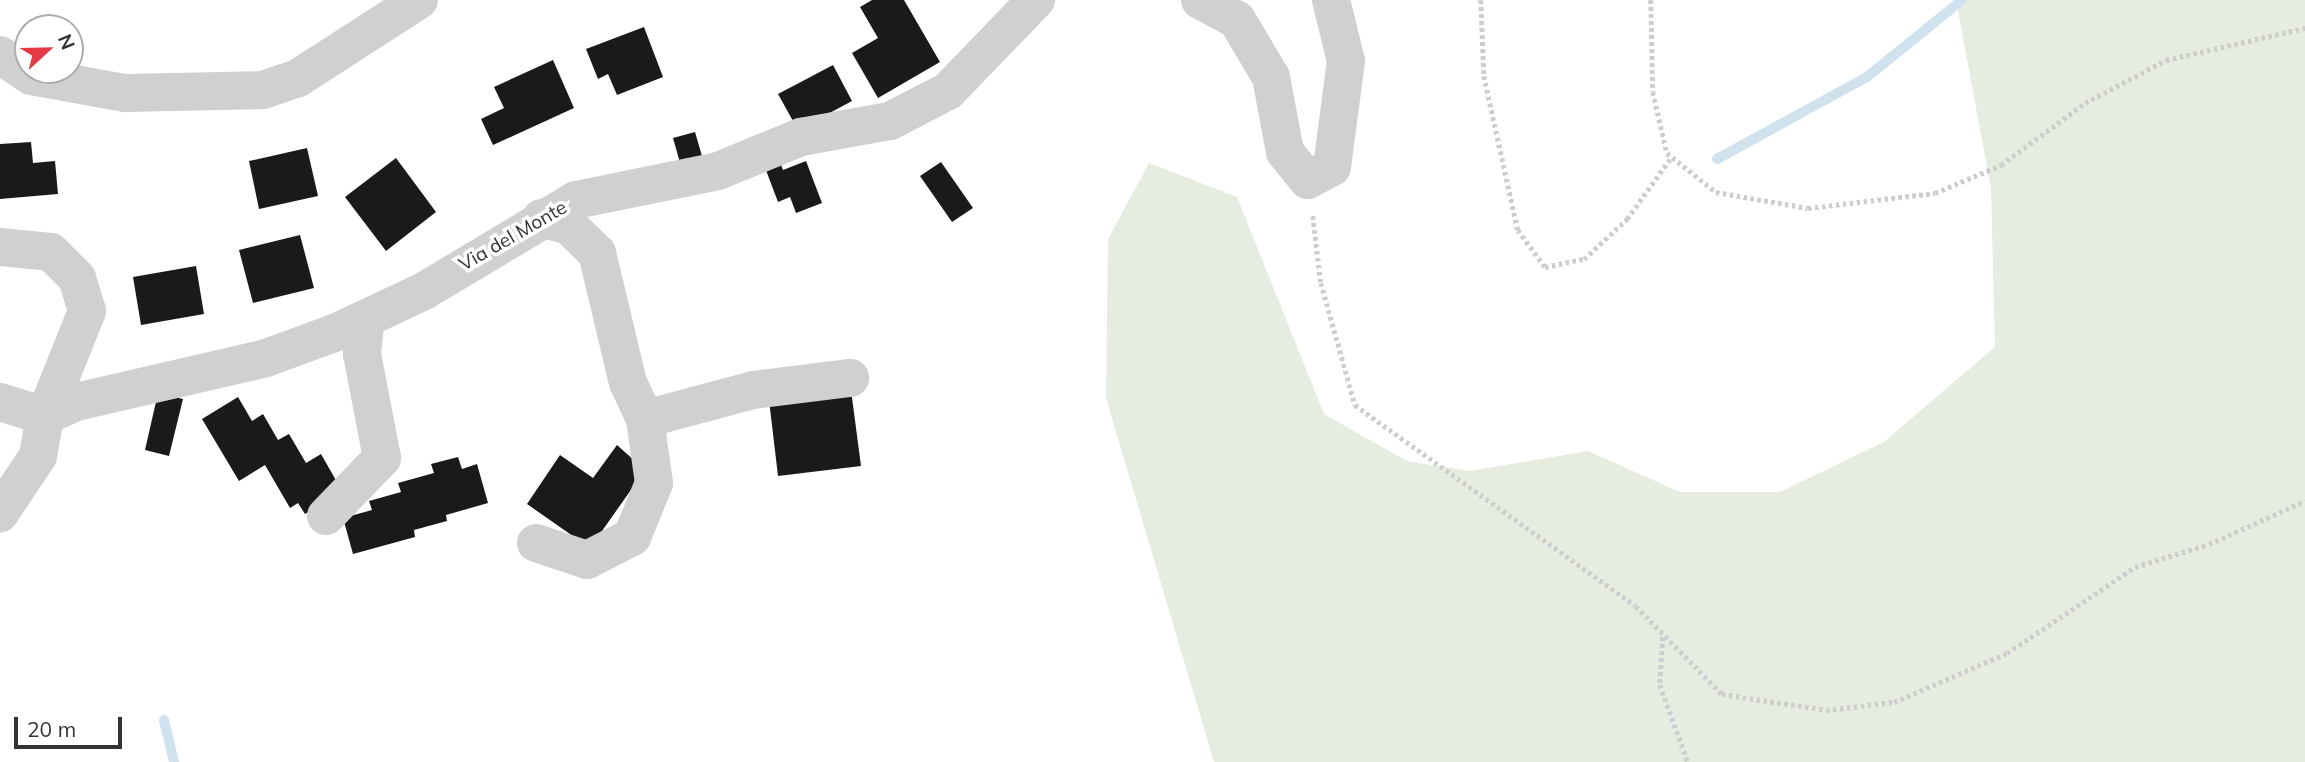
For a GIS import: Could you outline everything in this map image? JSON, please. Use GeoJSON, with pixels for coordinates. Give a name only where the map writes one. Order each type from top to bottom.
{"type":"FeatureCollection","features":[{"type":"Feature","properties":{"kind":"street"},"geometry":{"type":"LineString","coordinates":[[0,55],[31,76],[125,93],[263,90],[298,78],[419,0]]}},
{"type":"Feature","properties":{"kind":"street","name":"Via del Monte"},"geometry":{"type":"LineString","coordinates":[[45,416],[76,402],[266,358],[366,318],[424,291],[541,218],[576,200],[718,171],[801,137],[890,121],[948,91],[1036,0]]}},
{"type":"Feature","properties":{"kind":"street"},"geometry":{"type":"LineString","coordinates":[[1200,0],[1237,20],[1271,77],[1285,152],[1308,180],[1332,167],[1346,61],[1331,0]]}},
{"type":"Feature","properties":{"kind":"street"},"geometry":{"type":"LineString","coordinates":[[536,543],[587,560],[632,537],[654,483],[645,419],[628,383],[597,253],[569,226],[541,218]]}},
{"type":"Feature","properties":{"kind":"street"},"geometry":{"type":"LineString","coordinates":[[0,247],[51,252],[77,278],[87,311],[45,416],[38,456],[0,513]]}},
{"type":"Feature","properties":{"kind":"street"},"geometry":{"type":"LineString","coordinates":[[327,516],[382,458],[362,355],[366,318]]}},
{"type":"Feature","properties":{"kind":"street"},"geometry":{"type":"LineString","coordinates":[[645,419],[752,390],[850,378]]}},
{"type":"Feature","properties":{"kind":"street"},"geometry":{"type":"LineString","coordinates":[[0,402],[45,416]]}},
{"type":"Feature","properties":{"kind":"path"},"geometry":{"type":"LineString","coordinates":[[1481,0],[1485,76],[1518,230],[1545,267],[1584,260],[1627,219],[1672,156]]}},
{"type":"Feature","properties":{"kind":"path"},"geometry":{"type":"LineString","coordinates":[[1651,0],[1653,92],[1672,156],[1716,191],[1808,208],[1935,193],[2001,166],[2085,103],[2166,60],[2305,28]]}},
{"type":"Feature","properties":{"kind":"path"},"geometry":{"type":"LineString","coordinates":[[1308,180],[1321,283],[1355,405],[1636,606],[1723,694],[1826,710],[1894,702],[2007,653],[2135,567],[2209,544],[2305,501]]}},
{"type":"Feature","properties":{"kind":"path"},"geometry":{"type":"LineString","coordinates":[[1663,636],[1660,685],[1688,762]]}},
{"type":"Feature","properties":{"kind":"shaded area"},"geometry":{"type":"Polygon","coordinates":[[[1956,0],[2305,0],[2305,762],[1214,762],[1106,398],[1108,239],[1149,163],[1237,197],[1324,414],[1407,461],[1469,471],[1588,451],[1680,492],[1780,492],[1884,442],[1995,347],[1991,188],[1956,0]]]}},
{"type":"Feature","properties":{"kind":"building"},"geometry":{"type":"Polygon","coordinates":[[[872,0],[904,0],[940,62],[878,98],[852,53],[878,38],[860,7],[872,0]]]}},
{"type":"Feature","properties":{"kind":"building"},"geometry":{"type":"Polygon","coordinates":[[[644,27],[663,77],[617,95],[608,74],[598,79],[586,49],[644,27]]]}},
{"type":"Feature","properties":{"kind":"building"},"geometry":{"type":"Polygon","coordinates":[[[553,60],[574,108],[493,145],[481,119],[504,108],[494,87],[553,60]]]}},
{"type":"Feature","properties":{"kind":"building"},"geometry":{"type":"Polygon","coordinates":[[[833,65],[852,101],[798,130],[778,94],[833,65]]]}},
{"type":"Feature","properties":{"kind":"building"},"geometry":{"type":"Polygon","coordinates":[[[695,132],[704,163],[682,170],[673,138],[695,132]]]}},
{"type":"Feature","properties":{"kind":"building"},"geometry":{"type":"Polygon","coordinates":[[[31,142],[33,163],[55,161],[58,194],[0,199],[0,144],[31,142]]]}},
{"type":"Feature","properties":{"kind":"building"},"geometry":{"type":"Polygon","coordinates":[[[307,148],[318,196],[259,209],[249,161],[307,148]]]}},
{"type":"Feature","properties":{"kind":"building"},"geometry":{"type":"Polygon","coordinates":[[[396,158],[436,212],[386,251],[345,197],[396,158]]]}},
{"type":"Feature","properties":{"kind":"building"},"geometry":{"type":"Polygon","coordinates":[[[779,159],[783,170],[806,161],[822,203],[796,213],[790,197],[778,202],[764,165],[779,159]]]}},
{"type":"Feature","properties":{"kind":"building"},"geometry":{"type":"Polygon","coordinates":[[[941,162],[973,208],[952,222],[920,176],[941,162]]]}},
{"type":"Feature","properties":{"kind":"building"},"geometry":{"type":"Polygon","coordinates":[[[300,235],[314,288],[253,303],[239,250],[300,235]]]}},
{"type":"Feature","properties":{"kind":"building"},"geometry":{"type":"Polygon","coordinates":[[[196,266],[204,314],[141,325],[133,277],[196,266]]]}},
{"type":"Feature","properties":{"kind":"building"},"geometry":{"type":"Polygon","coordinates":[[[851,390],[861,466],[778,476],[769,400],[851,390]]]}},
{"type":"Feature","properties":{"kind":"building"},"geometry":{"type":"Polygon","coordinates":[[[158,393],[183,399],[169,456],[145,450],[158,393]]]}},
{"type":"Feature","properties":{"kind":"building"},"geometry":{"type":"Polygon","coordinates":[[[238,397],[252,421],[263,414],[278,440],[289,434],[306,463],[321,454],[337,482],[330,499],[305,514],[298,503],[290,508],[265,465],[239,481],[202,419],[238,397]]]}},
{"type":"Feature","properties":{"kind":"building"},"geometry":{"type":"Polygon","coordinates":[[[617,445],[645,470],[590,548],[527,504],[560,455],[593,478],[617,445]]]}},
{"type":"Feature","properties":{"kind":"building"},"geometry":{"type":"Polygon","coordinates":[[[458,457],[462,469],[477,464],[488,503],[446,515],[447,521],[414,530],[415,537],[353,554],[343,518],[372,510],[369,501],[401,492],[398,483],[434,473],[431,464],[458,457]]]}},
{"type":"Feature","properties":{"kind":"waterway"},"geometry":{"type":"LineString","coordinates":[[1717,159],[1867,77],[1962,0]]}},
{"type":"Feature","properties":{"kind":"waterway"},"geometry":{"type":"LineString","coordinates":[[164,720],[174,762]]}}]}
